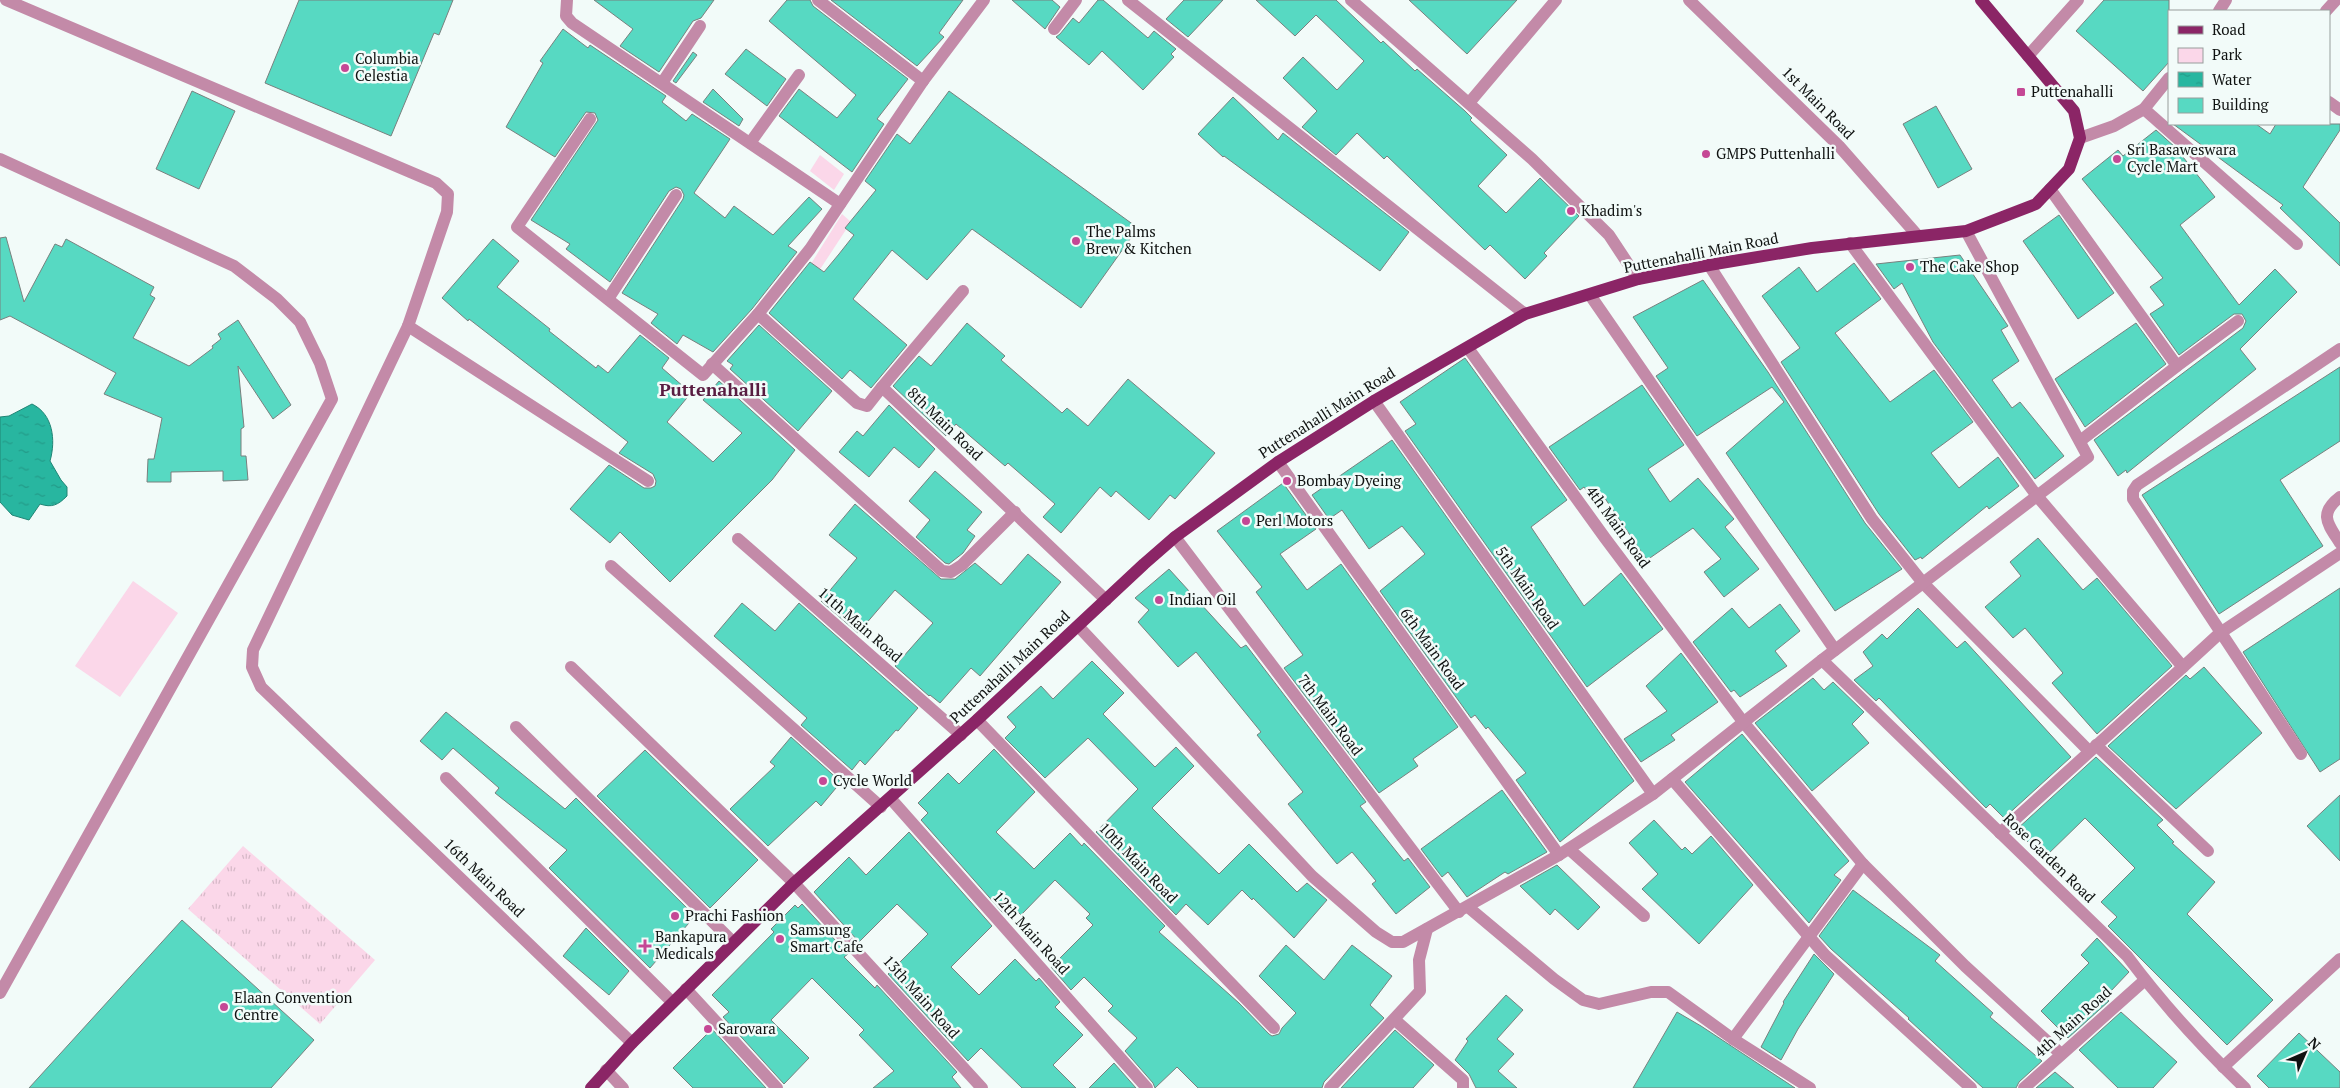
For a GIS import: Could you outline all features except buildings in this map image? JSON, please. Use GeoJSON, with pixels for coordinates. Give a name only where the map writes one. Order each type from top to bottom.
{"type":"FeatureCollection","features":[{"type":"Feature","properties":{"kind":"main road"},"geometry":{"type":"LineString","coordinates":[[1981,0],[2074,111],[2080,138]]}},
{"type":"Feature","properties":{"kind":"main road","name":"Puttenahalli Main Road"},"geometry":{"type":"LineString","coordinates":[[591,1088],[672,1002],[794,883],[961,735],[1175,537],[1278,462],[1374,401],[1525,314],[1638,279],[1709,264],[1917,235],[1966,231],[2036,204],[2069,168],[2080,138]]}},
{"type":"Feature","properties":{"kind":"street","name":"16th Main Road"},"geometry":{"type":"LineString","coordinates":[[6,0],[436,183],[448,194],[447,212],[408,326],[253,650],[252,666],[261,687],[632,1043]]}},
{"type":"Feature","properties":{"kind":"street"},"geometry":{"type":"LineString","coordinates":[[567,0],[566,16],[572,23],[840,204]]}},
{"type":"Feature","properties":{"kind":"street"},"geometry":{"type":"LineString","coordinates":[[818,0],[923,81]]}},
{"type":"Feature","properties":{"kind":"street"},"geometry":{"type":"LineString","coordinates":[[590,119],[517,227],[703,375],[758,314],[810,249],[923,81],[984,0]]}},
{"type":"Feature","properties":{"kind":"street"},"geometry":{"type":"LineString","coordinates":[[1054,29],[1076,0]]}},
{"type":"Feature","properties":{"kind":"street"},"geometry":{"type":"LineString","coordinates":[[1128,0],[1525,314]]}},
{"type":"Feature","properties":{"kind":"street","name":"1st Main Road"},"geometry":{"type":"LineString","coordinates":[[1689,0],[1839,146],[1917,235]]}},
{"type":"Feature","properties":{"kind":"street"},"geometry":{"type":"LineString","coordinates":[[2028,56],[2078,0]]}},
{"type":"Feature","properties":{"kind":"street"},"geometry":{"type":"LineString","coordinates":[[2327,10],[2336,0]]}},
{"type":"Feature","properties":{"kind":"street"},"geometry":{"type":"LineString","coordinates":[[1353,1],[1532,159],[1609,235],[1638,279]]}},
{"type":"Feature","properties":{"kind":"street"},"geometry":{"type":"LineString","coordinates":[[1469,103],[1554,1]]}},
{"type":"Feature","properties":{"kind":"street"},"geometry":{"type":"LineString","coordinates":[[662,83],[700,26]]}},
{"type":"Feature","properties":{"kind":"street"},"geometry":{"type":"LineString","coordinates":[[750,143],[799,75]]}},
{"type":"Feature","properties":{"kind":"street"},"geometry":{"type":"LineString","coordinates":[[2080,138],[2114,126],[2144,108],[2168,79]]}},
{"type":"Feature","properties":{"kind":"street"},"geometry":{"type":"LineString","coordinates":[[2144,108],[2297,244]]}},
{"type":"Feature","properties":{"kind":"street"},"geometry":{"type":"LineString","coordinates":[[0,159],[234,266],[277,299],[300,322],[320,363],[332,399],[0,993]]}},
{"type":"Feature","properties":{"kind":"street"},"geometry":{"type":"LineString","coordinates":[[2050,189],[2177,366]]}},
{"type":"Feature","properties":{"kind":"street"},"geometry":{"type":"LineString","coordinates":[[608,299],[676,195]]}},
{"type":"Feature","properties":{"kind":"street"},"geometry":{"type":"LineString","coordinates":[[1079,626],[1319,883],[1376,932],[1392,942],[1403,942],[1464,910],[1564,852],[1653,794],[1822,660],[2088,457],[1966,231]]}},
{"type":"Feature","properties":{"kind":"street"},"geometry":{"type":"LineString","coordinates":[[1850,244],[2037,496],[2183,667]]}},
{"type":"Feature","properties":{"kind":"street"},"geometry":{"type":"LineString","coordinates":[[1709,264],[1872,519],[1923,583],[2093,748],[2208,851]]}},
{"type":"Feature","properties":{"kind":"street"},"geometry":{"type":"LineString","coordinates":[[758,314],[857,403],[867,406],[963,291]]}},
{"type":"Feature","properties":{"kind":"street"},"geometry":{"type":"LineString","coordinates":[[1590,295],[1835,650]]}},
{"type":"Feature","properties":{"kind":"street"},"geometry":{"type":"LineString","coordinates":[[2080,441],[2238,321]]}},
{"type":"Feature","properties":{"kind":"street"},"geometry":{"type":"LineString","coordinates":[[408,326],[648,481]]}},
{"type":"Feature","properties":{"kind":"street","name":"4th Main Road"},"geometry":{"type":"LineString","coordinates":[[1468,348],[1605,538],[1744,723],[1863,864],[1965,966],[2061,1054]]}},
{"type":"Feature","properties":{"kind":"street"},"geometry":{"type":"LineString","coordinates":[[2301,754],[2133,499],[2133,492],[2137,485],[2340,349]]}},
{"type":"Feature","properties":{"kind":"street"},"geometry":{"type":"LineString","coordinates":[[712,364],[942,571],[951,572],[962,566],[1014,512]]}},
{"type":"Feature","properties":{"kind":"street","name":"8th Main Road"},"geometry":{"type":"LineString","coordinates":[[882,387],[1106,600]]}},
{"type":"Feature","properties":{"kind":"street","name":"5th Main Road"},"geometry":{"type":"LineString","coordinates":[[1374,401],[1653,794]]}},
{"type":"Feature","properties":{"kind":"street","name":"6th Main Road"},"geometry":{"type":"LineString","coordinates":[[1278,462],[1564,852],[1644,916]]}},
{"type":"Feature","properties":{"kind":"street"},"geometry":{"type":"LineString","coordinates":[[2340,497],[2327,510],[2327,521],[2340,543]]}},
{"type":"Feature","properties":{"kind":"street","name":"7th Main Road"},"geometry":{"type":"LineString","coordinates":[[1175,537],[1464,910],[1583,1000],[1599,1004],[1651,992],[1668,992],[1733,1039],[1810,1088]]}},
{"type":"Feature","properties":{"kind":"street","name":"11th Main Road"},"geometry":{"type":"LineString","coordinates":[[738,539],[961,735]]}},
{"type":"Feature","properties":{"kind":"street"},"geometry":{"type":"LineString","coordinates":[[2000,832],[2220,633],[2340,552]]}},
{"type":"Feature","properties":{"kind":"street","name":"12th Main Road"},"geometry":{"type":"LineString","coordinates":[[611,566],[886,803],[1148,1088]]}},
{"type":"Feature","properties":{"kind":"street","name":"Rose Garden Road"},"geometry":{"type":"LineString","coordinates":[[1822,660],[2127,956],[2145,980],[2223,1067],[2245,1088]]}},
{"type":"Feature","properties":{"kind":"street","name":"13th Main Road"},"geometry":{"type":"LineString","coordinates":[[571,667],[794,883],[982,1088]]}},
{"type":"Feature","properties":{"kind":"street","name":"10th Main Road"},"geometry":{"type":"LineString","coordinates":[[977,720],[1274,1028]]}},
{"type":"Feature","properties":{"kind":"street"},"geometry":{"type":"LineString","coordinates":[[516,727],[733,942]]}},
{"type":"Feature","properties":{"kind":"street"},"geometry":{"type":"LineString","coordinates":[[446,778],[672,1002]]}},
{"type":"Feature","properties":{"kind":"street"},"geometry":{"type":"LineString","coordinates":[[1672,779],[1825,955],[1971,1088]]}},
{"type":"Feature","properties":{"kind":"street"},"geometry":{"type":"LineString","coordinates":[[1733,1039],[1863,864]]}},
{"type":"Feature","properties":{"kind":"street"},"geometry":{"type":"LineString","coordinates":[[1330,1088],[1420,991],[1419,960],[1427,929]]}},
{"type":"Feature","properties":{"kind":"street"},"geometry":{"type":"LineString","coordinates":[[2223,1067],[2340,959]]}},
{"type":"Feature","properties":{"kind":"street","name":"4th Main Road"},"geometry":{"type":"LineString","coordinates":[[2024,1088],[2145,980]]}},
{"type":"Feature","properties":{"kind":"street"},"geometry":{"type":"LineString","coordinates":[[686,989],[777,1088]]}},
{"type":"Feature","properties":{"kind":"street"},"geometry":{"type":"LineString","coordinates":[[1395,1020],[1463,1080],[1463,1088]]}},
{"type":"Feature","properties":{"kind":"street"},"geometry":{"type":"LineString","coordinates":[[606,1070],[623,1088]]}},
{"type":"Feature","properties":{"kind":"green space"},"geometry":{"type":"Polygon","coordinates":[[[820,155],[844,174],[834,190],[810,171],[820,155]]]}},
{"type":"Feature","properties":{"kind":"green space"},"geometry":{"type":"Polygon","coordinates":[[[842,214],[851,222],[817,274],[809,267],[842,214]]]}},
{"type":"Feature","properties":{"kind":"green space"},"geometry":{"type":"Polygon","coordinates":[[[133,581],[178,613],[120,697],[75,666],[133,581]]]}},
{"type":"Feature","properties":{"kind":"green space"},"geometry":{"type":"Polygon","coordinates":[[[243,846],[375,960],[320,1024],[188,909],[243,846]]]}},
{"type":"Feature","properties":{"kind":"water"},"geometry":{"type":"Polygon","coordinates":[[[32,404],[45,414],[49,421],[53,445],[50,461],[67,487],[67,496],[55,505],[40,504],[29,520],[12,515],[0,502],[0,417],[9,416],[32,404]]]}},
{"type":"Feature","properties":{"kind":"place","name":"Columbia Celestia"},"geometry":{"type":"Point","coordinates":[345,68]}},
{"type":"Feature","properties":{"kind":"place","name":"Puttenahalli"},"geometry":{"type":"Point","coordinates":[2021,92]}},
{"type":"Feature","properties":{"kind":"place","name":"GMPS Puttenhalli"},"geometry":{"type":"Point","coordinates":[1706,154]}},
{"type":"Feature","properties":{"kind":"place","name":"Sri Basaweswara Cycle Mart"},"geometry":{"type":"Point","coordinates":[2117,159]}},
{"type":"Feature","properties":{"kind":"place","name":"Khadim's"},"geometry":{"type":"Point","coordinates":[1571,211]}},
{"type":"Feature","properties":{"kind":"place","name":"The Palms Brew & Kitchen"},"geometry":{"type":"Point","coordinates":[1076,241]}},
{"type":"Feature","properties":{"kind":"place","name":"The Cake Shop"},"geometry":{"type":"Point","coordinates":[1910,267]}},
{"type":"Feature","properties":{"kind":"place","name":"Bombay Dyeing"},"geometry":{"type":"Point","coordinates":[1287,481]}},
{"type":"Feature","properties":{"kind":"place","name":"Perl Motors"},"geometry":{"type":"Point","coordinates":[1246,521]}},
{"type":"Feature","properties":{"kind":"place","name":"Indian Oil"},"geometry":{"type":"Point","coordinates":[1159,600]}},
{"type":"Feature","properties":{"kind":"place","name":"Cycle World"},"geometry":{"type":"Point","coordinates":[823,781]}},
{"type":"Feature","properties":{"kind":"place","name":"Prachi Fashion"},"geometry":{"type":"Point","coordinates":[675,916]}},
{"type":"Feature","properties":{"kind":"place","name":"Samsung Smart Cafe"},"geometry":{"type":"Point","coordinates":[780,939]}},
{"type":"Feature","properties":{"kind":"place","name":"Bankapura Medicals"},"geometry":{"type":"Point","coordinates":[645,946]}},
{"type":"Feature","properties":{"kind":"place","name":"Elaan Convention Centre"},"geometry":{"type":"Point","coordinates":[224,1007]}},
{"type":"Feature","properties":{"kind":"place","name":"Sarovara"},"geometry":{"type":"Point","coordinates":[708,1029]}},
{"type":"Feature","properties":{"kind":"district","name":"Puttenahalli"},"geometry":{"type":"Point","coordinates":[713,390]}}]}
